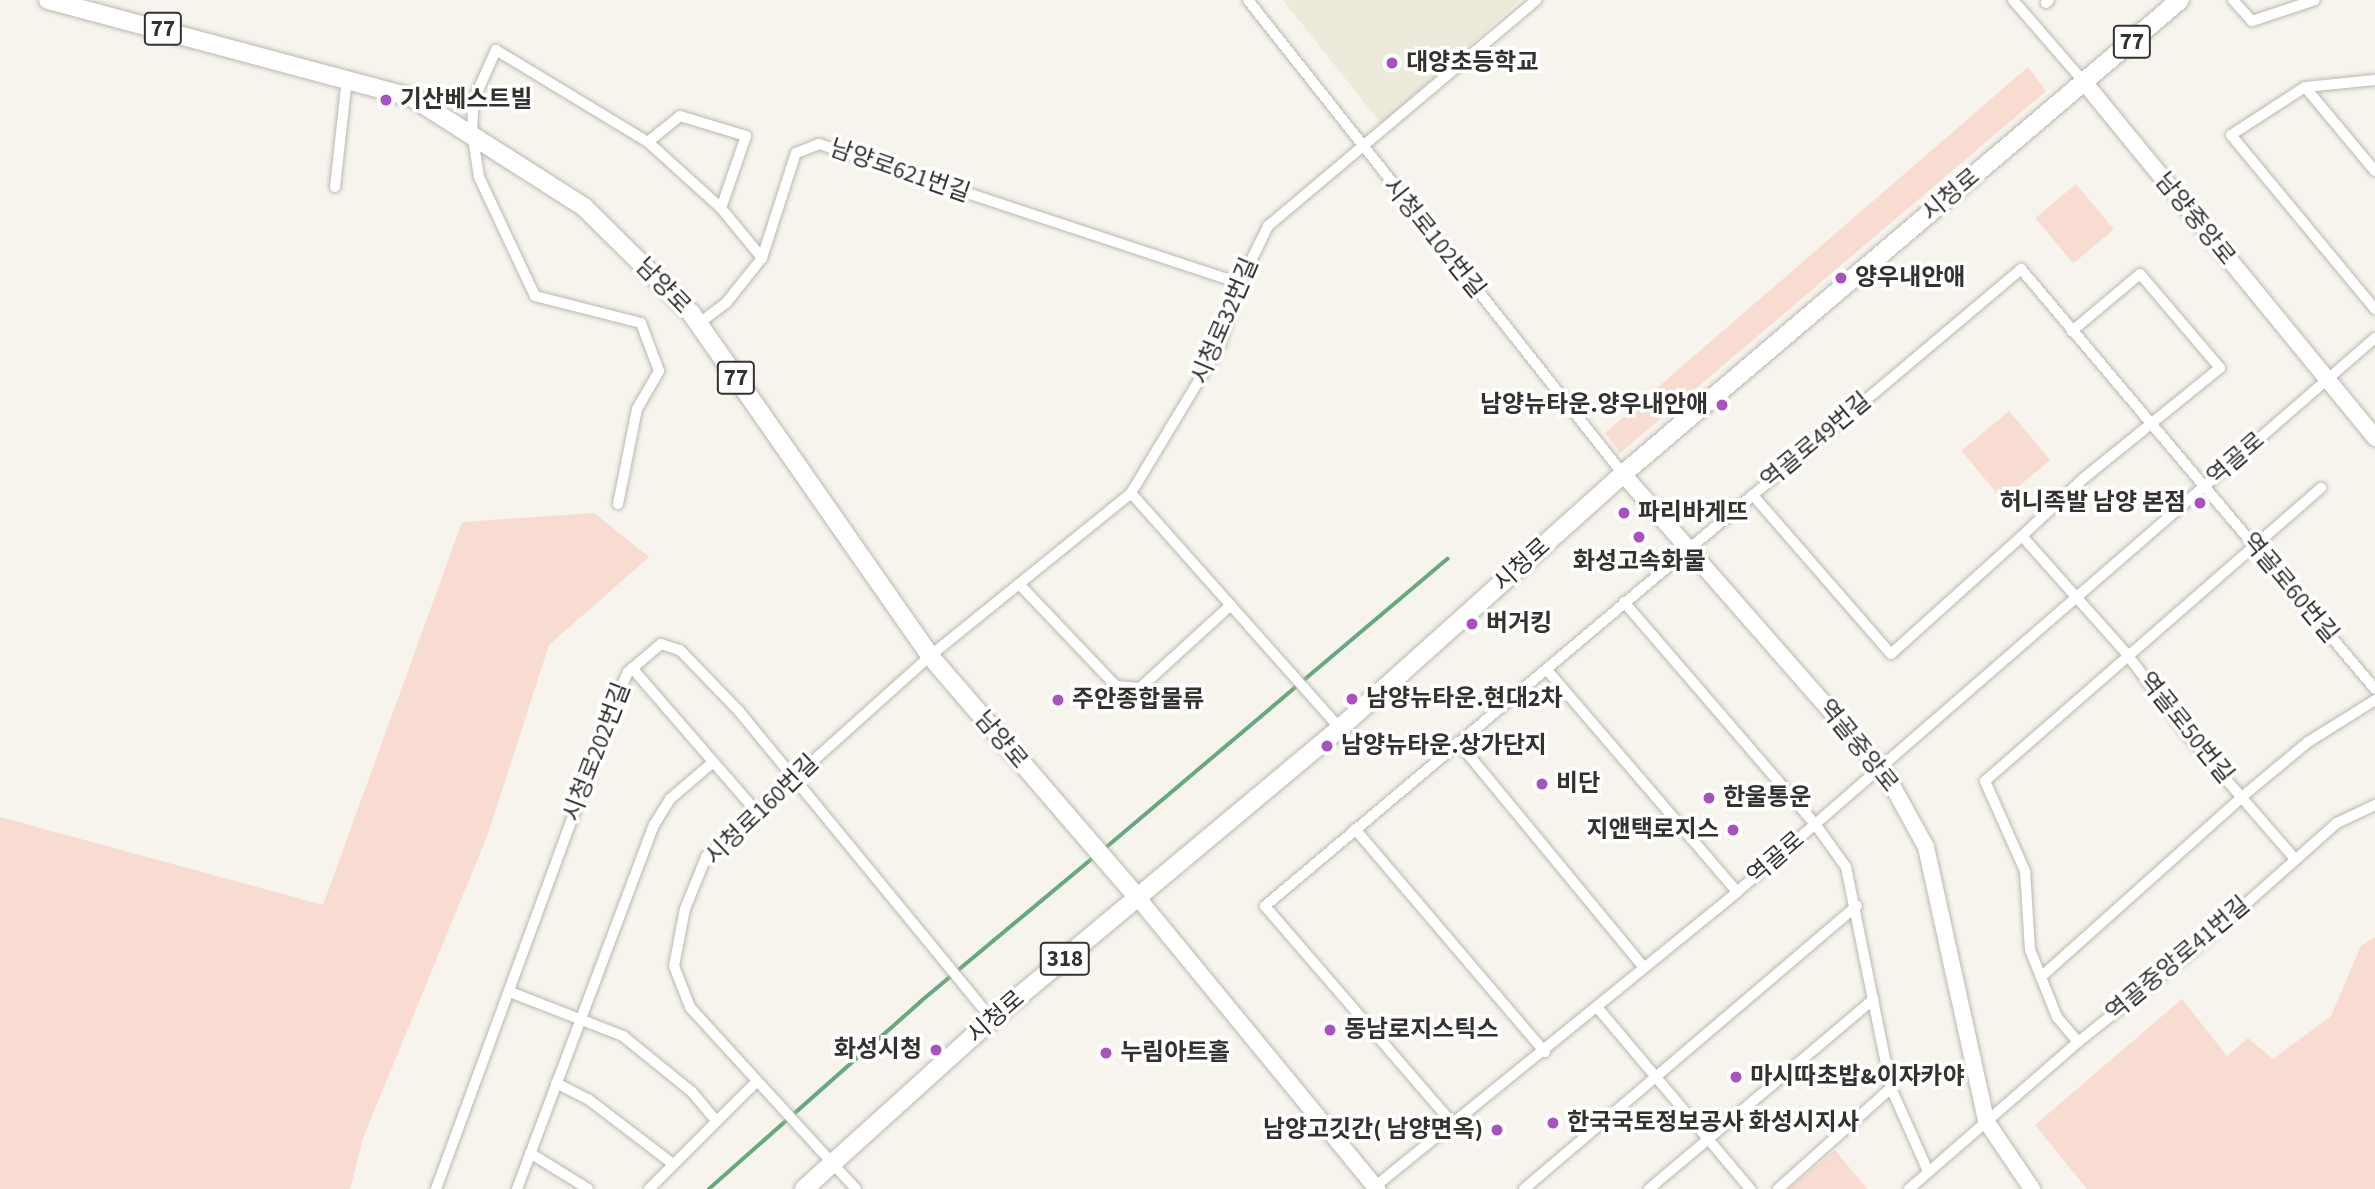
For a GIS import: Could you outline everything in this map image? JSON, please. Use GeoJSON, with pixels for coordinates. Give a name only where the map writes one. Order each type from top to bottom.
{"type":"FeatureCollection","features":[{"type":"Feature","properties":{"kind":"main road","name":"남양로"},"geometry":{"type":"LineString","coordinates":[[48,0],[413,98],[472,132],[584,207],[698,324],[930,656],[1138,898]]}},
{"type":"Feature","properties":{"kind":"main road","name":"시청로"},"geometry":{"type":"LineString","coordinates":[[804,1189],[828,1163],[992,1019],[1340,728],[1623,474],[2180,0]]}},
{"type":"Feature","properties":{"kind":"street","name":"시청로102번길"},"geometry":{"type":"LineString","coordinates":[[1248,0],[1359,145],[1623,474]]}},
{"type":"Feature","properties":{"kind":"street","name":"남양중앙로"},"geometry":{"type":"LineString","coordinates":[[2013,0],[2084,82],[2375,438]]}},
{"type":"Feature","properties":{"kind":"street"},"geometry":{"type":"LineString","coordinates":[[2233,0],[2252,21],[2315,0]]}},
{"type":"Feature","properties":{"kind":"street","name":"시청로32번길"},"geometry":{"type":"LineString","coordinates":[[930,656],[1131,493],[1219,347],[1240,282],[1268,226],[1359,145],[1530,2]]}},
{"type":"Feature","properties":{"kind":"street"},"geometry":{"type":"LineString","coordinates":[[618,504],[637,409],[659,371],[641,323],[535,296],[479,177],[472,132],[474,99],[496,50],[648,142],[721,208],[762,258],[726,303],[698,324]]}},
{"type":"Feature","properties":{"kind":"street"},"geometry":{"type":"LineString","coordinates":[[335,187],[347,79]]}},
{"type":"Feature","properties":{"kind":"street"},"geometry":{"type":"LineString","coordinates":[[2375,80],[2305,87],[2231,135],[2375,309]]}},
{"type":"Feature","properties":{"kind":"street"},"geometry":{"type":"LineString","coordinates":[[2305,87],[2375,171]]}},
{"type":"Feature","properties":{"kind":"street"},"geometry":{"type":"LineString","coordinates":[[648,142],[680,117],[746,136],[721,208]]}},
{"type":"Feature","properties":{"kind":"street","name":"남양로621번길"},"geometry":{"type":"LineString","coordinates":[[762,258],[796,153],[819,144],[1240,282]]}},
{"type":"Feature","properties":{"kind":"street","name":"역골로49번길"},"geometry":{"type":"LineString","coordinates":[[2022,536],[1891,654],[1753,495],[2021,269],[2204,487]]}},
{"type":"Feature","properties":{"kind":"street"},"geometry":{"type":"LineString","coordinates":[[2072,331],[2140,274],[2220,368],[2084,478],[2022,536],[2074,599]]}},
{"type":"Feature","properties":{"kind":"street","name":"역골로"},"geometry":{"type":"LineString","coordinates":[[1375,1188],[1545,1052],[1642,965],[1737,892],[2375,338]]}},
{"type":"Feature","properties":{"kind":"street","name":"역골중앙로"},"geometry":{"type":"LineString","coordinates":[[1623,474],[1880,768],[1926,847],[1986,1121],[2032,1189]]}},
{"type":"Feature","properties":{"kind":"street","name":"역골로60번길"},"geometry":{"type":"LineString","coordinates":[[2204,487],[2375,689]]}},
{"type":"Feature","properties":{"kind":"street"},"geometry":{"type":"LineString","coordinates":[[2078,1042],[2057,1017],[2030,950],[2025,871],[1984,780],[2252,544],[2321,488]]}},
{"type":"Feature","properties":{"kind":"street"},"geometry":{"type":"LineString","coordinates":[[1131,493],[1340,728]]}},
{"type":"Feature","properties":{"kind":"street"},"geometry":{"type":"LineString","coordinates":[[1454,1125],[1265,906],[1458,742],[1548,670],[1687,547],[1753,495]]}},
{"type":"Feature","properties":{"kind":"street"},"geometry":{"type":"LineString","coordinates":[[1019,584],[1116,687],[1140,688],[1231,605]]}},
{"type":"Feature","properties":{"kind":"street","name":"역골로50번길"},"geometry":{"type":"LineString","coordinates":[[2074,599],[2127,654],[2186,733],[2295,859]]}},
{"type":"Feature","properties":{"kind":"street"},"geometry":{"type":"LineString","coordinates":[[1624,602],[1815,824],[1846,867],[1857,906],[1891,1088],[1928,1171]]}},
{"type":"Feature","properties":{"kind":"street","name":"시청로202번길"},"geometry":{"type":"LineString","coordinates":[[436,1189],[510,992],[588,769],[632,668],[661,644],[680,650],[738,710],[791,778],[940,952],[992,1019]]}},
{"type":"Feature","properties":{"kind":"street","name":"시청로160번길"},"geometry":{"type":"LineString","coordinates":[[858,1189],[828,1163],[778,1102],[755,1083],[690,1007],[674,966],[685,909],[706,857],[930,656]]}},
{"type":"Feature","properties":{"kind":"street"},"geometry":{"type":"LineString","coordinates":[[632,668],[755,811]]}},
{"type":"Feature","properties":{"kind":"street"},"geometry":{"type":"LineString","coordinates":[[1548,670],[1737,892]]}},
{"type":"Feature","properties":{"kind":"street"},"geometry":{"type":"LineString","coordinates":[[2042,976],[2243,796],[2308,742],[2375,700]]}},
{"type":"Feature","properties":{"kind":"street"},"geometry":{"type":"LineString","coordinates":[[1458,742],[1642,965]]}},
{"type":"Feature","properties":{"kind":"street"},"geometry":{"type":"LineString","coordinates":[[517,1189],[654,825],[670,799],[712,763]]}},
{"type":"Feature","properties":{"kind":"street","name":"역골중앙로41번길"},"geometry":{"type":"LineString","coordinates":[[1909,1189],[2078,1042],[2195,949],[2337,823],[2375,805]]}},
{"type":"Feature","properties":{"kind":"street"},"geometry":{"type":"LineString","coordinates":[[1355,829],[1545,1052]]}},
{"type":"Feature","properties":{"kind":"street"},"geometry":{"type":"LineString","coordinates":[[1138,898],[1375,1188]]}},
{"type":"Feature","properties":{"kind":"street"},"geometry":{"type":"LineString","coordinates":[[1524,1189],[1857,906]]}},
{"type":"Feature","properties":{"kind":"street"},"geometry":{"type":"LineString","coordinates":[[510,992],[580,1017],[634,1044],[692,1091],[716,1121]]}},
{"type":"Feature","properties":{"kind":"street"},"geometry":{"type":"LineString","coordinates":[[1649,1189],[1874,999]]}},
{"type":"Feature","properties":{"kind":"street"},"geometry":{"type":"LineString","coordinates":[[1597,1007],[1750,1189]]}},
{"type":"Feature","properties":{"kind":"street"},"geometry":{"type":"LineString","coordinates":[[556,1083],[588,1099],[673,1164]]}},
{"type":"Feature","properties":{"kind":"street"},"geometry":{"type":"LineString","coordinates":[[649,1189],[755,1083]]}},
{"type":"Feature","properties":{"kind":"street"},"geometry":{"type":"LineString","coordinates":[[1778,1189],[1891,1088]]}},
{"type":"Feature","properties":{"kind":"street"},"geometry":{"type":"LineString","coordinates":[[530,1153],[588,1189]]}},
{"type":"Feature","properties":{"kind":"shaded area","name":"대양초등학교"},"geometry":{"type":"Polygon","coordinates":[[[1283,0],[1520,0],[1382,125],[1283,0]]]}},
{"type":"Feature","properties":{"kind":"shaded area"},"geometry":{"type":"Polygon","coordinates":[[[2028,67],[2046,91],[1620,453],[1605,433],[2028,67]]]}},
{"type":"Feature","properties":{"kind":"shaded area"},"geometry":{"type":"Polygon","coordinates":[[[2076,184],[2114,229],[2073,263],[2035,218],[2076,184]]]}},
{"type":"Feature","properties":{"kind":"shaded area"},"geometry":{"type":"Polygon","coordinates":[[[2009,411],[2050,460],[2003,500],[1962,451],[2009,411]]]}},
{"type":"Feature","properties":{"kind":"shaded area"},"geometry":{"type":"Polygon","coordinates":[[[594,513],[649,557],[549,645],[488,834],[363,1138],[350,1189],[0,1189],[0,817],[323,905],[462,522],[594,513]]]}},
{"type":"Feature","properties":{"kind":"shaded area"},"geometry":{"type":"Polygon","coordinates":[[[2375,937],[2375,1189],[2087,1189],[2035,1125],[2182,999],[2227,1056],[2248,1038],[2273,1059],[2331,1016],[2361,946],[2375,937]]]}},
{"type":"Feature","properties":{"kind":"shaded area"},"geometry":{"type":"Polygon","coordinates":[[[1835,1150],[1867,1189],[1789,1189],[1835,1150]]]}},
{"type":"Feature","properties":{"kind":"waterway"},"geometry":{"type":"LineString","coordinates":[[1103,850],[1447,559]]}},
{"type":"Feature","properties":{"kind":"waterway"},"geometry":{"type":"LineString","coordinates":[[709,1189],[920,1002],[1094,857]]}},
{"type":"Feature","properties":{"kind":"place","name":"대양초등학교"},"geometry":{"type":"Point","coordinates":[1392,63]}},
{"type":"Feature","properties":{"kind":"place","name":"기산베스트빌"},"geometry":{"type":"Point","coordinates":[386,100]}},
{"type":"Feature","properties":{"kind":"place","name":"양우내안애"},"geometry":{"type":"Point","coordinates":[1841,278]}},
{"type":"Feature","properties":{"kind":"place","name":"남양뉴타운.양우내안애"},"geometry":{"type":"Point","coordinates":[1722,405]}},
{"type":"Feature","properties":{"kind":"place","name":"허니족발 남양 본점"},"geometry":{"type":"Point","coordinates":[2200,503]}},
{"type":"Feature","properties":{"kind":"place","name":"파리바게뜨"},"geometry":{"type":"Point","coordinates":[1624,513]}},
{"type":"Feature","properties":{"kind":"place","name":"화성고속화물"},"geometry":{"type":"Point","coordinates":[1639,537]}},
{"type":"Feature","properties":{"kind":"place","name":"버거킹"},"geometry":{"type":"Point","coordinates":[1472,624]}},
{"type":"Feature","properties":{"kind":"place","name":"남양뉴타운.현대2차"},"geometry":{"type":"Point","coordinates":[1352,699]}},
{"type":"Feature","properties":{"kind":"place","name":"주안종합물류"},"geometry":{"type":"Point","coordinates":[1058,700]}},
{"type":"Feature","properties":{"kind":"place","name":"남양뉴타운.상가단지"},"geometry":{"type":"Point","coordinates":[1327,746]}},
{"type":"Feature","properties":{"kind":"place","name":"비단"},"geometry":{"type":"Point","coordinates":[1542,784]}},
{"type":"Feature","properties":{"kind":"place","name":"한울통운"},"geometry":{"type":"Point","coordinates":[1709,798]}},
{"type":"Feature","properties":{"kind":"place","name":"지앤택로지스"},"geometry":{"type":"Point","coordinates":[1733,830]}},
{"type":"Feature","properties":{"kind":"place","name":"동남로지스틱스"},"geometry":{"type":"Point","coordinates":[1330,1030]}},
{"type":"Feature","properties":{"kind":"place","name":"화성시청"},"geometry":{"type":"Point","coordinates":[936,1050]}},
{"type":"Feature","properties":{"kind":"place","name":"누림아트홀"},"geometry":{"type":"Point","coordinates":[1106,1053]}},
{"type":"Feature","properties":{"kind":"place","name":"마시따초밥&이자카야"},"geometry":{"type":"Point","coordinates":[1736,1077]}},
{"type":"Feature","properties":{"kind":"place","name":"한국국토정보공사 화성시지사"},"geometry":{"type":"Point","coordinates":[1553,1123]}},
{"type":"Feature","properties":{"kind":"place","name":"남양고깃간( 남양면옥)"},"geometry":{"type":"Point","coordinates":[1497,1130]}}]}
